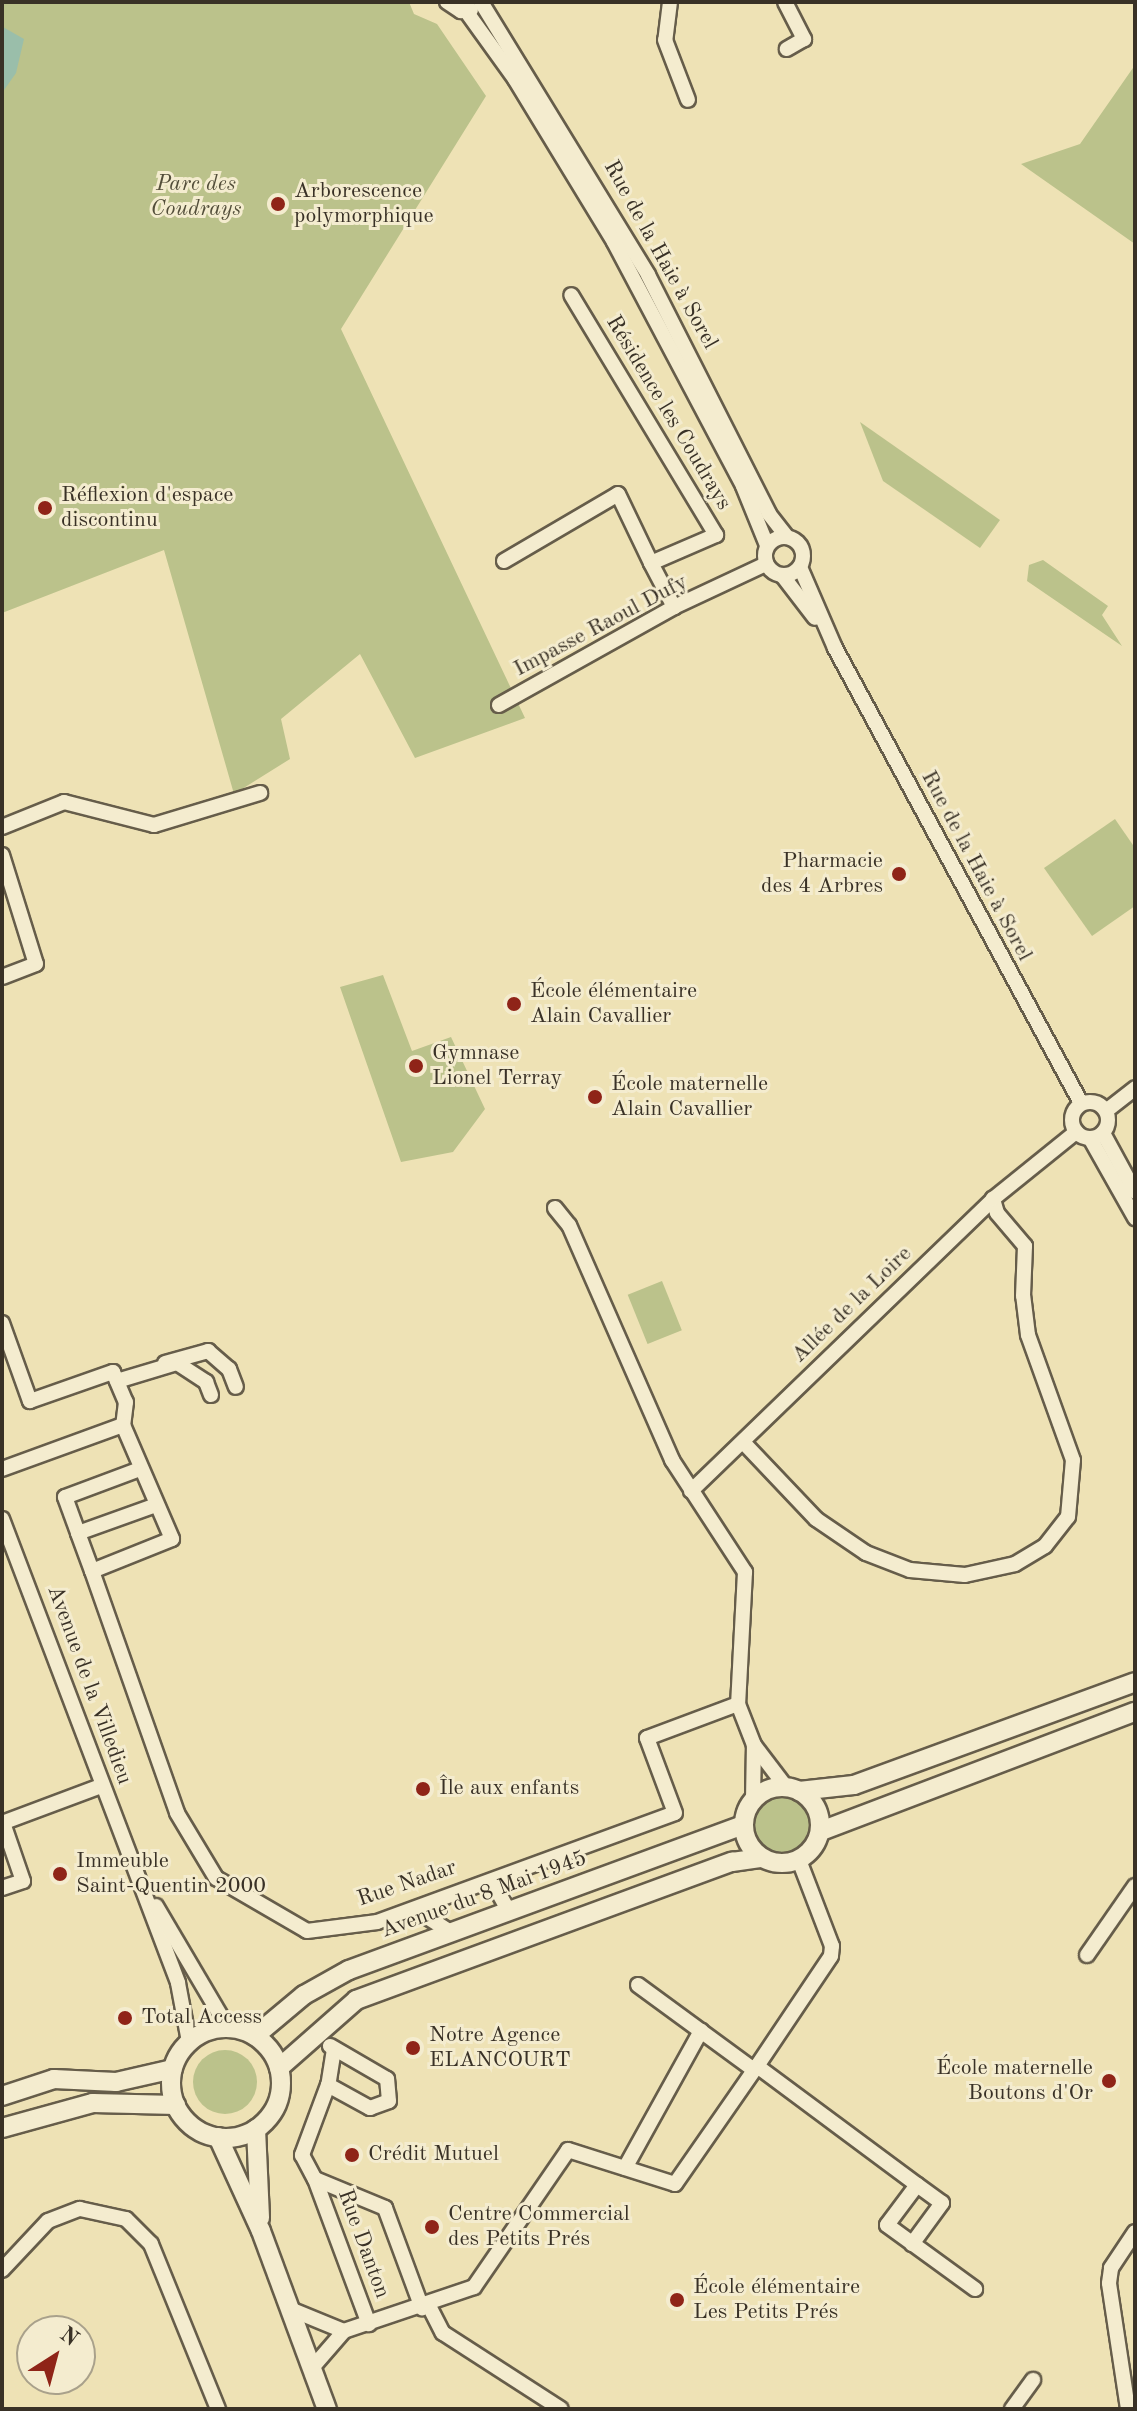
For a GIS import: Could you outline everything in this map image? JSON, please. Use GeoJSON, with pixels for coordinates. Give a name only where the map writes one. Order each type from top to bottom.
{"type":"FeatureCollection","features":[{"type":"Feature","properties":{"kind":"street"},"geometry":{"type":"LineString","coordinates":[[447,2],[466,11],[481,2]]}},
{"type":"Feature","properties":{"kind":"street","name":"Rue de la Haie à Sorel"},"geometry":{"type":"LineString","coordinates":[[481,2],[648,275],[769,514],[786,536]]}},
{"type":"Feature","properties":{"kind":"street"},"geometry":{"type":"LineString","coordinates":[[670,2],[665,40],[688,100]]}},
{"type":"Feature","properties":{"kind":"street"},"geometry":{"type":"LineString","coordinates":[[785,2],[804,39],[787,49]]}},
{"type":"Feature","properties":{"kind":"street","name":"Rue de la Haie à Sorel"},"geometry":{"type":"LineString","coordinates":[[466,11],[515,79],[614,242],[715,432],[767,545]]}},
{"type":"Feature","properties":{"kind":"street","name":"Résidence les Coudrays"},"geometry":{"type":"LineString","coordinates":[[571,295],[716,535],[651,563]]}},
{"type":"Feature","properties":{"kind":"street"},"geometry":{"type":"LineString","coordinates":[[504,561],[618,494],[674,607]]}},
{"type":"Feature","properties":{"kind":"street"},"geometry":{"type":"LineString","coordinates":[[786,536],[802,548],[800,567],[782,575],[766,564],[767,545],[786,536]]}},
{"type":"Feature","properties":{"kind":"street","name":"Impasse Raoul Dufy"},"geometry":{"type":"LineString","coordinates":[[499,705],[674,607],[741,580],[766,564]]}},
{"type":"Feature","properties":{"kind":"street","name":"Rue de la Haie à Sorel"},"geometry":{"type":"LineString","coordinates":[[800,567],[835,648],[1081,1103]]}},
{"type":"Feature","properties":{"kind":"street","name":"Rue de la Haie à Sorel"},"geometry":{"type":"LineString","coordinates":[[782,575],[835,648]]}},
{"type":"Feature","properties":{"kind":"street"},"geometry":{"type":"LineString","coordinates":[[2,827],[64,802],[154,825],[260,793]]}},
{"type":"Feature","properties":{"kind":"street"},"geometry":{"type":"LineString","coordinates":[[2,855],[36,964],[2,977]]}},
{"type":"Feature","properties":{"kind":"street"},"geometry":{"type":"LineString","coordinates":[[1090,1134],[1106,1111],[1135,1088]]}},
{"type":"Feature","properties":{"kind":"street"},"geometry":{"type":"LineString","coordinates":[[1106,1111],[1096,1102],[1081,1103],[1071,1119],[1090,1134],[1135,1192]]}},
{"type":"Feature","properties":{"kind":"street"},"geometry":{"type":"LineString","coordinates":[[1090,1134],[1135,1218]]}},
{"type":"Feature","properties":{"kind":"street","name":"Allée de la Loire"},"geometry":{"type":"LineString","coordinates":[[691,1491],[993,1199],[1090,1134]]}},
{"type":"Feature","properties":{"kind":"street"},"geometry":{"type":"LineString","coordinates":[[743,1442],[816,1519],[866,1553],[910,1570],[965,1575],[1015,1564],[1045,1546],[1068,1517],[1073,1460],[1028,1335],[1025,1246],[997,1213],[993,1199]]}},
{"type":"Feature","properties":{"kind":"street"},"geometry":{"type":"LineString","coordinates":[[279,2068],[313,2033],[356,2000],[732,1862],[762,1858],[780,1864],[799,1860],[813,1848],[821,1831],[816,1808],[793,1789],[754,1745],[738,1704],[745,1572],[672,1460],[569,1225],[555,1208]]}},
{"type":"Feature","properties":{"kind":"street"},"geometry":{"type":"LineString","coordinates":[[2,1323],[30,1401],[113,1372],[126,1402],[123,1425],[172,1539],[92,1571]]}},
{"type":"Feature","properties":{"kind":"street"},"geometry":{"type":"LineString","coordinates":[[117,1381],[208,1351],[229,1369],[236,1387]]}},
{"type":"Feature","properties":{"kind":"street"},"geometry":{"type":"LineString","coordinates":[[165,1363],[192,1370],[211,1395]]}},
{"type":"Feature","properties":{"kind":"street"},"geometry":{"type":"LineString","coordinates":[[2,1469],[123,1425]]}},
{"type":"Feature","properties":{"kind":"street","name":"Rue Nadar"},"geometry":{"type":"LineString","coordinates":[[140,1469],[65,1497],[177,1813],[216,1878],[307,1931],[377,1922],[675,1813],[647,1738],[738,1704]]}},
{"type":"Feature","properties":{"kind":"street"},"geometry":{"type":"LineString","coordinates":[[78,1533],[156,1505]]}},
{"type":"Feature","properties":{"kind":"street","name":"Avenue de la Villedieu"},"geometry":{"type":"LineString","coordinates":[[2,1519],[185,2004],[189,2042]]}},
{"type":"Feature","properties":{"kind":"street"},"geometry":{"type":"LineString","coordinates":[[753,1800],[762,1792],[854,1785],[1135,1682]]}},
{"type":"Feature","properties":{"kind":"street"},"geometry":{"type":"LineString","coordinates":[[821,1831],[1135,1712]]}},
{"type":"Feature","properties":{"kind":"street"},"geometry":{"type":"LineString","coordinates":[[754,1745],[753,1800],[743,1825],[745,1838],[762,1858]]}},
{"type":"Feature","properties":{"kind":"street"},"geometry":{"type":"LineString","coordinates":[[2,1888],[23,1881],[2,1823],[101,1786]]}},
{"type":"Feature","properties":{"kind":"street","name":"Avenue du 8 Mai 1945"},"geometry":{"type":"LineString","coordinates":[[255,2036],[304,1995],[349,1970],[743,1825]]}},
{"type":"Feature","properties":{"kind":"street"},"geometry":{"type":"LineString","coordinates":[[312,2368],[344,2331],[426,2307],[474,2287],[568,2150],[675,2184],[831,1956],[832,1946],[799,1860]]}},
{"type":"Feature","properties":{"kind":"street","name":"Avenue de la Villedieu"},"geometry":{"type":"LineString","coordinates":[[134,1868],[228,2028]]}},
{"type":"Feature","properties":{"kind":"street"},"geometry":{"type":"LineString","coordinates":[[452,1933],[416,1910],[492,1881],[509,1912]]}},
{"type":"Feature","properties":{"kind":"street"},"geometry":{"type":"LineString","coordinates":[[1087,1955],[1135,1886]]}},
{"type":"Feature","properties":{"kind":"street"},"geometry":{"type":"LineString","coordinates":[[638,1985],[942,2203],[912,2244]]}},
{"type":"Feature","properties":{"kind":"street"},"geometry":{"type":"LineString","coordinates":[[256,2129],[218,2137],[192,2126],[176,2105],[173,2069],[189,2042],[228,2028],[255,2036],[279,2068],[280,2096],[256,2129],[261,2231]]}},
{"type":"Feature","properties":{"kind":"street"},"geometry":{"type":"LineString","coordinates":[[625,2168],[701,2031]]}},
{"type":"Feature","properties":{"kind":"street"},"geometry":{"type":"LineString","coordinates":[[313,2033],[334,2049],[387,2079],[389,2101],[370,2108],[328,2085]]}},
{"type":"Feature","properties":{"kind":"street","name":"Rue Danton"},"geometry":{"type":"LineString","coordinates":[[334,2049],[328,2085],[302,2155],[315,2179],[369,2324]]}},
{"type":"Feature","properties":{"kind":"street"},"geometry":{"type":"LineString","coordinates":[[2,2096],[54,2079],[116,2082],[173,2069]]}},
{"type":"Feature","properties":{"kind":"street"},"geometry":{"type":"LineString","coordinates":[[2,2128],[93,2103],[176,2105]]}},
{"type":"Feature","properties":{"kind":"street"},"geometry":{"type":"LineString","coordinates":[[218,2137],[261,2231],[327,2409]]}},
{"type":"Feature","properties":{"kind":"street","name":"Rue Danton"},"geometry":{"type":"LineString","coordinates":[[315,2179],[385,2208],[426,2307],[443,2333],[561,2409]]}},
{"type":"Feature","properties":{"kind":"street"},"geometry":{"type":"LineString","coordinates":[[917,2185],[887,2225],[975,2289]]}},
{"type":"Feature","properties":{"kind":"street"},"geometry":{"type":"LineString","coordinates":[[2,2270],[48,2221],[80,2209],[126,2219],[151,2244],[218,2409]]}},
{"type":"Feature","properties":{"kind":"street"},"geometry":{"type":"LineString","coordinates":[[1128,2409],[1109,2283],[1111,2268],[1135,2232]]}},
{"type":"Feature","properties":{"kind":"street"},"geometry":{"type":"LineString","coordinates":[[290,2309],[344,2331]]}},
{"type":"Feature","properties":{"kind":"street"},"geometry":{"type":"LineString","coordinates":[[1012,2409],[1033,2380]]}},
{"type":"Feature","properties":{"kind":"green space","name":"Parc des Coudrays"},"geometry":{"type":"Polygon","coordinates":[[[2,2],[409,2],[414,14],[437,24],[486,96],[341,329],[525,718],[415,758],[360,654],[281,719],[290,759],[234,794],[164,550],[2,613],[2,2]]]}},
{"type":"Feature","properties":{"kind":"green space"},"geometry":{"type":"Polygon","coordinates":[[[1135,65],[1135,244],[1021,164],[1080,144],[1135,65]]]}},
{"type":"Feature","properties":{"kind":"green space"},"geometry":{"type":"Polygon","coordinates":[[[860,422],[1000,520],[980,548],[883,481],[860,422]]]}},
{"type":"Feature","properties":{"kind":"green space"},"geometry":{"type":"Polygon","coordinates":[[[1043,560],[1108,606],[1102,615],[1122,646],[1027,581],[1029,565],[1043,560]]]}},
{"type":"Feature","properties":{"kind":"green space"},"geometry":{"type":"Polygon","coordinates":[[[1115,819],[1135,848],[1135,906],[1092,936],[1044,868],[1115,819]]]}},
{"type":"Feature","properties":{"kind":"green space","name":"Gymnase Lionel Terray"},"geometry":{"type":"Polygon","coordinates":[[[383,975],[412,1051],[451,1037],[485,1109],[453,1152],[401,1162],[340,987],[383,975]]]}},
{"type":"Feature","properties":{"kind":"green space"},"geometry":{"type":"Polygon","coordinates":[[[662,1281],[682,1330],[648,1344],[628,1295],[662,1281]]]}},
{"type":"Feature","properties":{"kind":"green space"},"geometry":{"type":"Polygon","coordinates":[[[783,1797],[803,1806],[812,1826],[803,1846],[783,1855],[763,1846],[754,1826],[763,1806],[783,1797]]]}},
{"type":"Feature","properties":{"kind":"green space"},"geometry":{"type":"Polygon","coordinates":[[[225,2050],[237,2052],[248,2059],[255,2070],[255,2094],[248,2105],[237,2112],[225,2114],[213,2112],[202,2105],[195,2094],[193,2082],[195,2070],[202,2059],[213,2052],[225,2050]]]}},
{"type":"Feature","properties":{"kind":"shaded area"},"geometry":{"type":"Polygon","coordinates":[[[3,27],[24,39],[16,73],[2,93],[3,27]]]}},
{"type":"Feature","properties":{"kind":"place","name":"Arborescence polymorphique"},"geometry":{"type":"Point","coordinates":[278,204]}},
{"type":"Feature","properties":{"kind":"place","name":"Réflexion d'espace discontinu"},"geometry":{"type":"Point","coordinates":[45,508]}},
{"type":"Feature","properties":{"kind":"place","name":"Pharmacie des 4 Arbres"},"geometry":{"type":"Point","coordinates":[899,874]}},
{"type":"Feature","properties":{"kind":"place","name":"École élémentaire Alain Cavallier"},"geometry":{"type":"Point","coordinates":[514,1004]}},
{"type":"Feature","properties":{"kind":"place","name":"Gymnase Lionel Terray"},"geometry":{"type":"Point","coordinates":[416,1066]}},
{"type":"Feature","properties":{"kind":"place","name":"École maternelle Alain Cavallier"},"geometry":{"type":"Point","coordinates":[595,1097]}},
{"type":"Feature","properties":{"kind":"place","name":"Île aux enfants"},"geometry":{"type":"Point","coordinates":[423,1789]}},
{"type":"Feature","properties":{"kind":"place","name":"Immeuble Saint-Quentin 2000"},"geometry":{"type":"Point","coordinates":[60,1874]}},
{"type":"Feature","properties":{"kind":"place","name":"Total Access"},"geometry":{"type":"Point","coordinates":[125,2018]}},
{"type":"Feature","properties":{"kind":"place","name":"Notre Agence ELANCOURT"},"geometry":{"type":"Point","coordinates":[413,2048]}},
{"type":"Feature","properties":{"kind":"place","name":"École maternelle Boutons d'Or"},"geometry":{"type":"Point","coordinates":[1109,2081]}},
{"type":"Feature","properties":{"kind":"place","name":"Crédit Mutuel"},"geometry":{"type":"Point","coordinates":[352,2155]}},
{"type":"Feature","properties":{"kind":"place","name":"Centre Commercial des Petits Prés"},"geometry":{"type":"Point","coordinates":[432,2227]}},
{"type":"Feature","properties":{"kind":"place","name":"École élémentaire Les Petits Prés"},"geometry":{"type":"Point","coordinates":[677,2300]}}]}
